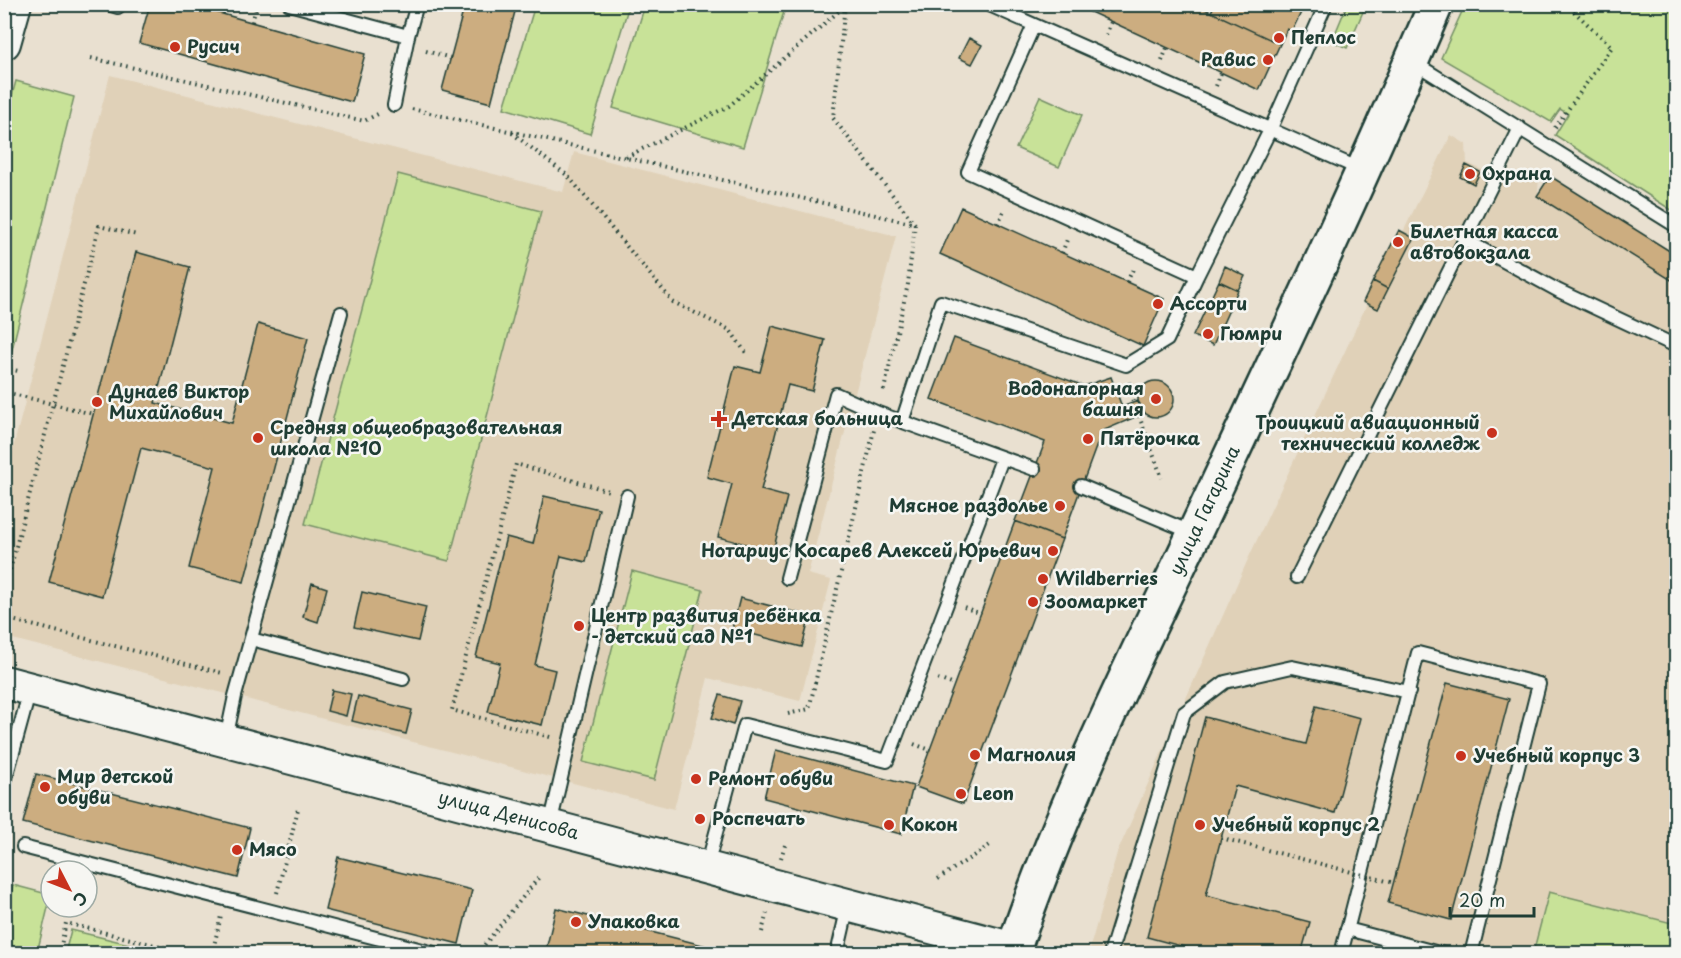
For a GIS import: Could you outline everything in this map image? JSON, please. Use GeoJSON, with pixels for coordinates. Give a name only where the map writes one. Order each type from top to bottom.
{"type":"FeatureCollection","features":[{"type":"Feature","properties":{"kind":"main road","name":"улица Гагарина"},"geometry":{"type":"LineString","coordinates":[[1013,951],[1030,902],[1098,733],[1363,170],[1436,4]]}},
{"type":"Feature","properties":{"kind":"street"},"geometry":{"type":"LineString","coordinates":[[4,43],[15,4]]}},
{"type":"Feature","properties":{"kind":"street","name":"улица Денисова"},"geometry":{"type":"LineString","coordinates":[[17,685],[706,867],[1013,951]]}},
{"type":"Feature","properties":{"kind":"lane"},"geometry":{"type":"LineString","coordinates":[[108,4],[118,7],[119,4]]}},
{"type":"Feature","properties":{"kind":"lane"},"geometry":{"type":"LineString","coordinates":[[289,4],[407,41]]}},
{"type":"Feature","properties":{"kind":"lane"},"geometry":{"type":"LineString","coordinates":[[394,105],[417,4]]}},
{"type":"Feature","properties":{"kind":"lane"},"geometry":{"type":"LineString","coordinates":[[987,4],[1363,170]]}},
{"type":"Feature","properties":{"kind":"lane"},"geometry":{"type":"LineString","coordinates":[[902,422],[941,302],[1126,365],[1167,340],[1271,128],[1326,4]]}},
{"type":"Feature","properties":{"kind":"lane"},"geometry":{"type":"LineString","coordinates":[[1034,25],[968,172],[1197,276]]}},
{"type":"Feature","properties":{"kind":"lane"},"geometry":{"type":"LineString","coordinates":[[1412,61],[1677,226]]}},
{"type":"Feature","properties":{"kind":"lane"},"geometry":{"type":"LineString","coordinates":[[1297,577],[1520,128]]}},
{"type":"Feature","properties":{"kind":"lane"},"geometry":{"type":"LineString","coordinates":[[1465,240],[1559,291],[1677,346]]}},
{"type":"Feature","properties":{"kind":"lane"},"geometry":{"type":"LineString","coordinates":[[226,740],[251,639],[340,313]]}},
{"type":"Feature","properties":{"kind":"lane"},"geometry":{"type":"LineString","coordinates":[[787,578],[836,394],[878,413],[1034,469]]}},
{"type":"Feature","properties":{"kind":"lane"},"geometry":{"type":"LineString","coordinates":[[706,867],[745,725],[887,761],[1002,459]]}},
{"type":"Feature","properties":{"kind":"lane"},"geometry":{"type":"LineString","coordinates":[[1081,486],[1194,533]]}},
{"type":"Feature","properties":{"kind":"lane"},"geometry":{"type":"LineString","coordinates":[[549,826],[627,496]]}},
{"type":"Feature","properties":{"kind":"lane"},"geometry":{"type":"LineString","coordinates":[[251,639],[403,679]]}},
{"type":"Feature","properties":{"kind":"lane"},"geometry":{"type":"LineString","coordinates":[[1341,954],[1418,653],[1539,684],[1471,954]]}},
{"type":"Feature","properties":{"kind":"lane"},"geometry":{"type":"LineString","coordinates":[[1110,954],[1184,713],[1225,682],[1292,667],[1408,692]]}},
{"type":"Feature","properties":{"kind":"lane"},"geometry":{"type":"LineString","coordinates":[[4,785],[17,685]]}},
{"type":"Feature","properties":{"kind":"lane"},"geometry":{"type":"LineString","coordinates":[[23,847],[438,954]]}},
{"type":"Feature","properties":{"kind":"lane"},"geometry":{"type":"LineString","coordinates":[[837,954],[848,905]]}},
{"type":"Feature","properties":{"kind":"lane"},"geometry":{"type":"LineString","coordinates":[[1347,929],[1443,954]]}},
{"type":"Feature","properties":{"kind":"path"},"geometry":{"type":"LineString","coordinates":[[252,22],[257,4]]}},
{"type":"Feature","properties":{"kind":"path"},"geometry":{"type":"LineString","coordinates":[[1545,144],[1612,47],[1566,4]]}},
{"type":"Feature","properties":{"kind":"path"},"geometry":{"type":"LineString","coordinates":[[625,158],[729,106],[845,5]]}},
{"type":"Feature","properties":{"kind":"path"},"geometry":{"type":"LineString","coordinates":[[745,725],[809,708],[908,284],[915,224],[833,118],[845,5]]}},
{"type":"Feature","properties":{"kind":"path"},"geometry":{"type":"LineString","coordinates":[[407,41],[451,58]]}},
{"type":"Feature","properties":{"kind":"path"},"geometry":{"type":"LineString","coordinates":[[90,58],[364,121],[394,105],[915,224]]}},
{"type":"Feature","properties":{"kind":"path"},"geometry":{"type":"LineString","coordinates":[[509,131],[568,176],[673,302],[730,330],[746,353]]}},
{"type":"Feature","properties":{"kind":"path"},"geometry":{"type":"LineString","coordinates":[[4,593],[99,226],[137,235]]}},
{"type":"Feature","properties":{"kind":"path"},"geometry":{"type":"LineString","coordinates":[[4,368],[18,371]]}},
{"type":"Feature","properties":{"kind":"path"},"geometry":{"type":"LineString","coordinates":[[13,394],[93,414]]}},
{"type":"Feature","properties":{"kind":"path"},"geometry":{"type":"LineString","coordinates":[[1139,416],[1162,478]]}},
{"type":"Feature","properties":{"kind":"path"},"geometry":{"type":"LineString","coordinates":[[568,742],[453,710],[516,464],[627,496]]}},
{"type":"Feature","properties":{"kind":"path"},"geometry":{"type":"LineString","coordinates":[[4,618],[241,678]]}},
{"type":"Feature","properties":{"kind":"path"},"geometry":{"type":"LineString","coordinates":[[273,911],[298,809]]}},
{"type":"Feature","properties":{"kind":"path"},"geometry":{"type":"LineString","coordinates":[[1221,838],[1394,883]]}},
{"type":"Feature","properties":{"kind":"path"},"geometry":{"type":"LineString","coordinates":[[938,879],[993,843]]}},
{"type":"Feature","properties":{"kind":"path"},"geometry":{"type":"LineString","coordinates":[[477,954],[540,876]]}},
{"type":"Feature","properties":{"kind":"path"},"geometry":{"type":"LineString","coordinates":[[212,954],[226,899]]}},
{"type":"Feature","properties":{"kind":"path"},"geometry":{"type":"LineString","coordinates":[[59,954],[66,923],[191,954]]}},
{"type":"Feature","properties":{"kind":"shaded area"},"geometry":{"type":"Polygon","coordinates":[[[110,75],[563,192],[574,152],[896,236],[808,574],[831,580],[800,701],[708,678],[674,809],[5,637],[5,479],[110,75]]]}},
{"type":"Feature","properties":{"kind":"shaded area","name":"Троицкий авиационный технический колледж"},"geometry":{"type":"Polygon","coordinates":[[[1451,135],[1466,144],[1467,163],[1509,182],[1539,174],[1538,195],[1550,176],[1676,255],[1676,953],[1088,954],[1117,853],[1249,557],[1367,304],[1378,309],[1414,238],[1403,232],[1451,135]]]}},
{"type":"Feature","properties":{"kind":"green space"},"geometry":{"type":"Polygon","coordinates":[[[535,5],[629,5],[590,134],[504,108],[535,5]]]}},
{"type":"Feature","properties":{"kind":"green space"},"geometry":{"type":"Polygon","coordinates":[[[645,5],[786,5],[743,147],[613,108],[645,5]]]}},
{"type":"Feature","properties":{"kind":"green space"},"geometry":{"type":"Polygon","coordinates":[[[1347,5],[1366,5],[1347,48],[1332,41],[1347,5]]]}},
{"type":"Feature","properties":{"kind":"green space"},"geometry":{"type":"Polygon","coordinates":[[[1465,5],[1676,5],[1676,213],[1555,135],[1568,114],[1560,109],[1551,122],[1441,58],[1465,5]]]}},
{"type":"Feature","properties":{"kind":"green space"},"geometry":{"type":"Polygon","coordinates":[[[16,81],[74,97],[5,378],[4,124],[16,81]]]}},
{"type":"Feature","properties":{"kind":"green space"},"geometry":{"type":"Polygon","coordinates":[[[1040,96],[1082,115],[1059,167],[1016,148],[1040,96]]]}},
{"type":"Feature","properties":{"kind":"green space"},"geometry":{"type":"Polygon","coordinates":[[[398,174],[541,211],[449,561],[305,524],[398,174]]]}},
{"type":"Feature","properties":{"kind":"green space"},"geometry":{"type":"Polygon","coordinates":[[[632,571],[703,590],[654,780],[583,762],[632,571]]]}},
{"type":"Feature","properties":{"kind":"green space"},"geometry":{"type":"Polygon","coordinates":[[[13,885],[39,892],[39,919],[45,919],[37,953],[5,953],[5,918],[13,885]]]}},
{"type":"Feature","properties":{"kind":"green space"},"geometry":{"type":"Polygon","coordinates":[[[1549,892],[1676,924],[1676,953],[1533,953],[1549,892]]]}},
{"type":"Feature","properties":{"kind":"green space"},"geometry":{"type":"Polygon","coordinates":[[[71,930],[166,953],[65,953],[71,930]]]}},
{"type":"Feature","properties":{"kind":"building"},"geometry":{"type":"Polygon","coordinates":[[[150,4],[187,4],[365,54],[352,102],[139,43],[150,4]]]}},
{"type":"Feature","properties":{"kind":"building"},"geometry":{"type":"Polygon","coordinates":[[[465,4],[517,4],[491,103],[442,90],[465,4]]]}},
{"type":"Feature","properties":{"kind":"building"},"geometry":{"type":"Polygon","coordinates":[[[1073,4],[1194,4],[1280,44],[1259,90],[1073,4]]]}},
{"type":"Feature","properties":{"kind":"building"},"geometry":{"type":"Polygon","coordinates":[[[1215,4],[1305,4],[1292,31],[1287,29],[1280,44],[1211,12],[1215,4]]]}},
{"type":"Feature","properties":{"kind":"building"},"geometry":{"type":"Polygon","coordinates":[[[969,38],[982,45],[972,64],[959,58],[969,38]]]}},
{"type":"Feature","properties":{"kind":"building","name":"Охрана"},"geometry":{"type":"Polygon","coordinates":[[[1466,165],[1480,172],[1474,184],[1460,177],[1466,165]]]}},
{"type":"Feature","properties":{"kind":"building"},"geometry":{"type":"Polygon","coordinates":[[[1550,176],[1676,255],[1676,283],[1537,196],[1550,176]]]}},
{"type":"Feature","properties":{"kind":"building"},"geometry":{"type":"Polygon","coordinates":[[[961,207],[1164,299],[1143,346],[940,254],[961,207]]]}},
{"type":"Feature","properties":{"kind":"building"},"geometry":{"type":"Polygon","coordinates":[[[1399,230],[1414,238],[1388,289],[1373,281],[1399,230]]]}},
{"type":"Feature","properties":{"kind":"building"},"geometry":{"type":"Polygon","coordinates":[[[136,252],[190,267],[155,403],[232,423],[258,324],[308,338],[244,582],[189,568],[215,467],[141,448],[102,596],[49,582],[136,252]]]}},
{"type":"Feature","properties":{"kind":"building"},"geometry":{"type":"Polygon","coordinates":[[[1225,266],[1245,276],[1238,290],[1219,281],[1225,266]]]}},
{"type":"Feature","properties":{"kind":"building"},"geometry":{"type":"Polygon","coordinates":[[[1219,281],[1238,290],[1213,345],[1193,336],[1219,281]]]}},
{"type":"Feature","properties":{"kind":"building"},"geometry":{"type":"Polygon","coordinates":[[[1373,281],[1388,289],[1378,309],[1363,302],[1373,281]]]}},
{"type":"Feature","properties":{"kind":"building"},"geometry":{"type":"Polygon","coordinates":[[[772,326],[825,340],[812,391],[788,385],[761,490],[787,497],[773,551],[718,537],[732,484],[707,477],[735,366],[760,372],[772,326]]]}},
{"type":"Feature","properties":{"kind":"building"},"geometry":{"type":"Polygon","coordinates":[[[954,338],[1084,386],[1111,377],[1122,407],[1138,401],[1145,413],[1102,431],[1062,539],[1015,521],[1045,442],[931,399],[954,338]]]}},
{"type":"Feature","properties":{"kind":"building","name":"Водонапорная башня"},"geometry":{"type":"Polygon","coordinates":[[[1156,381],[1168,387],[1174,399],[1168,411],[1156,417],[1144,411],[1138,399],[1144,387],[1156,381]]]}},
{"type":"Feature","properties":{"kind":"building"},"geometry":{"type":"Polygon","coordinates":[[[544,496],[599,509],[586,562],[561,556],[535,665],[555,670],[542,725],[488,712],[500,663],[476,657],[506,537],[533,544],[544,496]]]}},
{"type":"Feature","properties":{"kind":"building"},"geometry":{"type":"Polygon","coordinates":[[[1015,521],[1062,539],[963,804],[916,787],[1015,521]]]}},
{"type":"Feature","properties":{"kind":"building"},"geometry":{"type":"Polygon","coordinates":[[[312,583],[327,588],[318,622],[303,617],[312,583]]]}},
{"type":"Feature","properties":{"kind":"building"},"geometry":{"type":"Polygon","coordinates":[[[362,592],[426,607],[418,641],[354,627],[362,592]]]}},
{"type":"Feature","properties":{"kind":"building"},"geometry":{"type":"Polygon","coordinates":[[[740,598],[810,616],[802,647],[732,629],[740,598]]]}},
{"type":"Feature","properties":{"kind":"building","name":"Учебный корпус 3"},"geometry":{"type":"Polygon","coordinates":[[[1447,683],[1509,699],[1451,920],[1388,903],[1447,683]]]}},
{"type":"Feature","properties":{"kind":"building"},"geometry":{"type":"Polygon","coordinates":[[[332,690],[351,694],[346,716],[327,711],[332,690]]]}},
{"type":"Feature","properties":{"kind":"building"},"geometry":{"type":"Polygon","coordinates":[[[720,695],[740,701],[733,725],[712,718],[720,695]]]}},
{"type":"Feature","properties":{"kind":"building"},"geometry":{"type":"Polygon","coordinates":[[[358,696],[412,710],[406,734],[352,721],[358,696]]]}},
{"type":"Feature","properties":{"kind":"building","name":"Учебный корпус 2"},"geometry":{"type":"Polygon","coordinates":[[[1316,706],[1360,718],[1335,813],[1235,786],[1206,895],[1310,922],[1301,954],[1210,954],[1147,937],[1205,717],[1306,744],[1316,706]]]}},
{"type":"Feature","properties":{"kind":"building"},"geometry":{"type":"Polygon","coordinates":[[[776,750],[913,786],[901,834],[764,798],[776,750]]]}},
{"type":"Feature","properties":{"kind":"building"},"geometry":{"type":"Polygon","coordinates":[[[36,774],[250,828],[238,878],[23,823],[36,774]]]}},
{"type":"Feature","properties":{"kind":"building"},"geometry":{"type":"Polygon","coordinates":[[[338,857],[472,890],[459,944],[325,910],[338,857]]]}},
{"type":"Feature","properties":{"kind":"building"},"geometry":{"type":"Polygon","coordinates":[[[556,908],[580,914],[738,954],[545,954],[556,908]]]}},
{"type":"Feature","properties":{"kind":"place","name":"Пеплос"},"geometry":{"type":"Point","coordinates":[1279,38]}},
{"type":"Feature","properties":{"kind":"place","name":"Русич"},"geometry":{"type":"Point","coordinates":[175,47]}},
{"type":"Feature","properties":{"kind":"place","name":"Равис"},"geometry":{"type":"Point","coordinates":[1268,60]}},
{"type":"Feature","properties":{"kind":"place","name":"Охрана"},"geometry":{"type":"Point","coordinates":[1470,174]}},
{"type":"Feature","properties":{"kind":"place","name":"Билетная касса автовокзала"},"geometry":{"type":"Point","coordinates":[1398,242]}},
{"type":"Feature","properties":{"kind":"place","name":"Ассорти"},"geometry":{"type":"Point","coordinates":[1158,304]}},
{"type":"Feature","properties":{"kind":"place","name":"Гюмри"},"geometry":{"type":"Point","coordinates":[1208,334]}},
{"type":"Feature","properties":{"kind":"place","name":"Водонапорная башня"},"geometry":{"type":"Point","coordinates":[1156,399]}},
{"type":"Feature","properties":{"kind":"place","name":"Дунаев Виктор Михайлович"},"geometry":{"type":"Point","coordinates":[97,402]}},
{"type":"Feature","properties":{"kind":"place","name":"Детская больница"},"geometry":{"type":"Point","coordinates":[719,419]}},
{"type":"Feature","properties":{"kind":"place","name":"Троицкий авиационный технический колледж"},"geometry":{"type":"Point","coordinates":[1492,433]}},
{"type":"Feature","properties":{"kind":"place","name":"Средняя общеобразовательная школа №10"},"geometry":{"type":"Point","coordinates":[258,438]}},
{"type":"Feature","properties":{"kind":"place","name":"Пятёрочка"},"geometry":{"type":"Point","coordinates":[1088,439]}},
{"type":"Feature","properties":{"kind":"place","name":"Мясное раздолье"},"geometry":{"type":"Point","coordinates":[1060,506]}},
{"type":"Feature","properties":{"kind":"place","name":"Нотариус Косарев Алексей Юрьевич"},"geometry":{"type":"Point","coordinates":[1053,551]}},
{"type":"Feature","properties":{"kind":"place","name":"Wildberries"},"geometry":{"type":"Point","coordinates":[1043,579]}},
{"type":"Feature","properties":{"kind":"place","name":"Зоомаркет"},"geometry":{"type":"Point","coordinates":[1033,602]}},
{"type":"Feature","properties":{"kind":"place","name":"Центр развития ребёнка - детский сад №1"},"geometry":{"type":"Point","coordinates":[579,626]}},
{"type":"Feature","properties":{"kind":"place","name":"Магнолия"},"geometry":{"type":"Point","coordinates":[975,755]}},
{"type":"Feature","properties":{"kind":"place","name":"Учебный корпус 3"},"geometry":{"type":"Point","coordinates":[1461,756]}},
{"type":"Feature","properties":{"kind":"place","name":"Ремонт обуви"},"geometry":{"type":"Point","coordinates":[696,779]}},
{"type":"Feature","properties":{"kind":"place","name":"Мир детской обуви"},"geometry":{"type":"Point","coordinates":[45,787]}},
{"type":"Feature","properties":{"kind":"place","name":"Leon"},"geometry":{"type":"Point","coordinates":[961,794]}},
{"type":"Feature","properties":{"kind":"place","name":"Роспечать"},"geometry":{"type":"Point","coordinates":[700,819]}},
{"type":"Feature","properties":{"kind":"place","name":"Кокон"},"geometry":{"type":"Point","coordinates":[889,825]}},
{"type":"Feature","properties":{"kind":"place","name":"Учебный корпус 2"},"geometry":{"type":"Point","coordinates":[1200,825]}},
{"type":"Feature","properties":{"kind":"place","name":"Мясо"},"geometry":{"type":"Point","coordinates":[237,850]}},
{"type":"Feature","properties":{"kind":"place","name":"Упаковка"},"geometry":{"type":"Point","coordinates":[576,922]}}]}
